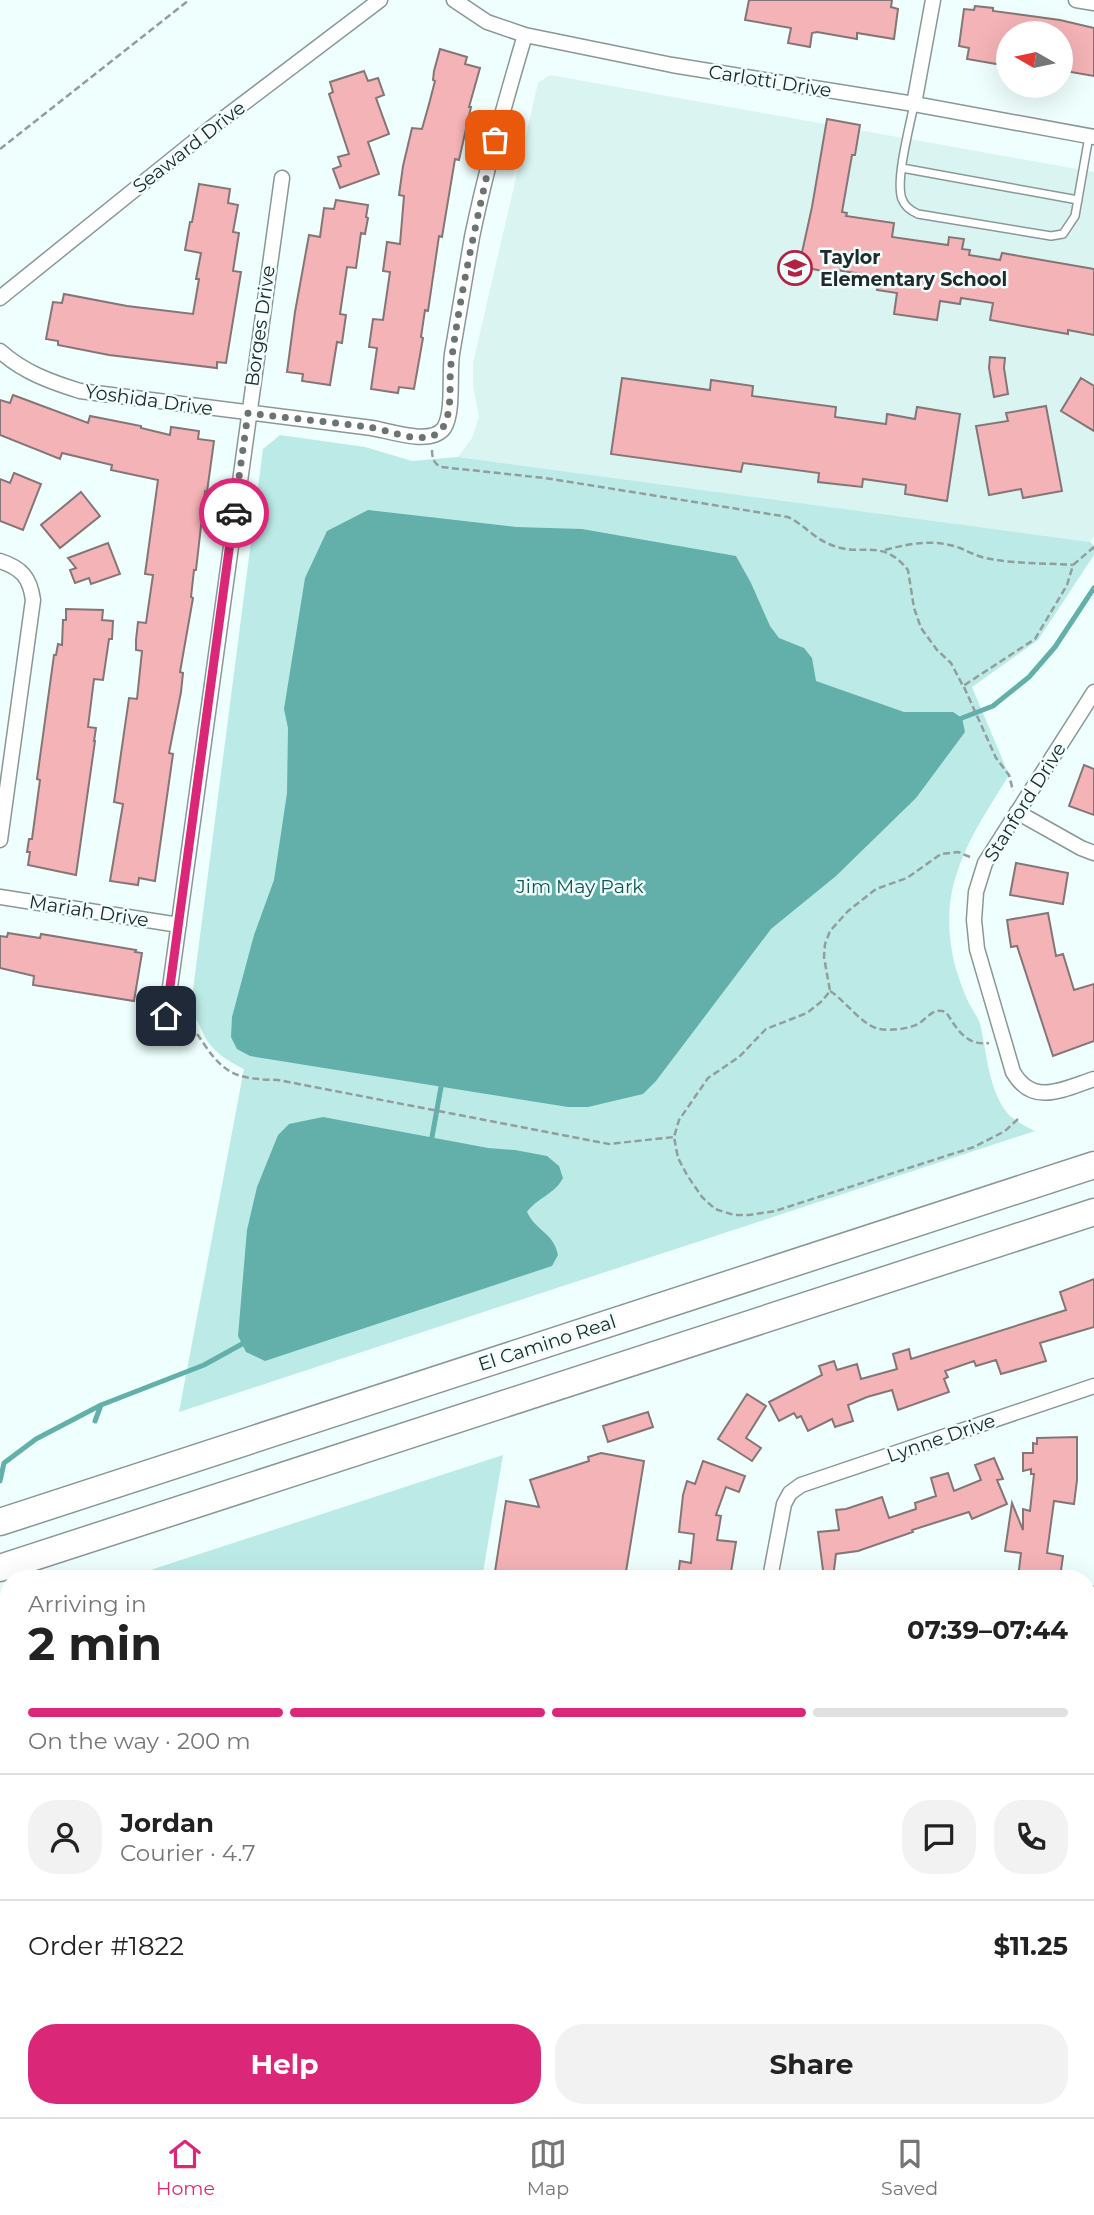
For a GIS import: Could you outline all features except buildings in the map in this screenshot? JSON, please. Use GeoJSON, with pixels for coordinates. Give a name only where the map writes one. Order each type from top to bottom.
{"type":"FeatureCollection","features":[{"type":"Feature","properties":{"kind":"highway","name":"El Camino Real"},"geometry":{"type":"LineString","coordinates":[[0,1522],[1094,1165]]}},
{"type":"Feature","properties":{"kind":"highway"},"geometry":{"type":"LineString","coordinates":[[0,1568],[1094,1212]]}},
{"type":"Feature","properties":{"kind":"street","name":"Seaward Drive"},"geometry":{"type":"LineString","coordinates":[[0,298],[211,128],[380,0]]}},
{"type":"Feature","properties":{"kind":"street","name":"Carlotti Drive"},"geometry":{"type":"LineString","coordinates":[[454,0],[487,22],[525,35],[672,65],[1092,136]]}},
{"type":"Feature","properties":{"kind":"street"},"geometry":{"type":"LineString","coordinates":[[914,104],[933,0]]}},
{"type":"Feature","properties":{"kind":"street"},"geometry":{"type":"LineString","coordinates":[[1076,0],[1094,3]]}},
{"type":"Feature","properties":{"kind":"street"},"geometry":{"type":"LineString","coordinates":[[433,436],[443,429],[449,413],[450,367],[472,236],[501,116],[525,35]]}},
{"type":"Feature","properties":{"kind":"street","name":"Borges Drive"},"geometry":{"type":"LineString","coordinates":[[166,1016],[282,178]]}},
{"type":"Feature","properties":{"kind":"street","name":"Yoshida Drive"},"geometry":{"type":"LineString","coordinates":[[0,351],[11,361],[44,379],[80,391],[372,428],[419,438],[433,436]]}},
{"type":"Feature","properties":{"kind":"street"},"geometry":{"type":"LineString","coordinates":[[0,561],[14,565],[25,574],[31,585],[33,600],[0,840]]}},
{"type":"Feature","properties":{"kind":"street","name":"Stanford Drive"},"geometry":{"type":"LineString","coordinates":[[1094,692],[985,863],[976,892],[974,920],[977,949],[1013,1072],[1019,1082],[1030,1091],[1042,1093],[1057,1092],[1094,1079]]}},
{"type":"Feature","properties":{"kind":"street"},"geometry":{"type":"LineString","coordinates":[[1017,811],[1081,848],[1094,852]]}},
{"type":"Feature","properties":{"kind":"street","name":"Mariah Drive"},"geometry":{"type":"LineString","coordinates":[[0,897],[179,925]]}},
{"type":"Feature","properties":{"kind":"street","name":"Lynne Drive"},"geometry":{"type":"LineString","coordinates":[[772,1570],[784,1504],[790,1493],[801,1485],[1094,1386]]}},
{"type":"Feature","properties":{"kind":"lane"},"geometry":{"type":"LineString","coordinates":[[914,104],[902,168],[902,199],[909,210],[918,214],[1051,236],[1063,234],[1070,225],[1078,200],[1092,136]]}},
{"type":"Feature","properties":{"kind":"lane"},"geometry":{"type":"LineString","coordinates":[[902,168],[1078,200]]}},
{"type":"Feature","properties":{"kind":"path"},"geometry":{"type":"LineString","coordinates":[[0,149],[189,0]]}},
{"type":"Feature","properties":{"kind":"path"},"geometry":{"type":"LineString","coordinates":[[433,436],[432,456],[436,465],[441,467],[545,478],[788,517],[801,523],[813,535],[830,545],[845,549],[885,550],[922,542],[940,543],[997,561],[1073,565]]}},
{"type":"Feature","properties":{"kind":"path"},"geometry":{"type":"LineString","coordinates":[[964,688],[1035,639],[1067,585],[1073,565],[1094,547]]}},
{"type":"Feature","properties":{"kind":"path"},"geometry":{"type":"LineString","coordinates":[[885,550],[908,570],[914,608],[921,628],[937,650],[951,663],[996,758],[1009,775],[1017,811]]}},
{"type":"Feature","properties":{"kind":"path"},"geometry":{"type":"LineString","coordinates":[[985,863],[958,852],[941,854],[907,878],[865,896],[830,931],[824,957],[830,991],[868,1024],[879,1029],[897,1029],[918,1024],[931,1013],[942,1010],[959,1031],[972,1041],[981,1044],[1004,1041]]}},
{"type":"Feature","properties":{"kind":"path"},"geometry":{"type":"LineString","coordinates":[[830,991],[807,1013],[766,1029],[739,1056],[708,1078],[679,1120],[674,1137],[678,1158],[702,1198],[715,1209],[734,1215],[775,1211],[974,1147],[1004,1131],[1018,1119]]}},
{"type":"Feature","properties":{"kind":"path"},"geometry":{"type":"LineString","coordinates":[[166,1016],[179,1018],[191,1025],[216,1061],[231,1074],[247,1079],[278,1080],[609,1144],[674,1137]]}},
{"type":"Feature","properties":{"kind":"shaded area","name":"Taylor Elementary School"},"geometry":{"type":"Polygon","coordinates":[[[550,75],[1094,172],[1094,535],[1090,542],[458,457],[472,438],[479,417],[473,385],[473,363],[538,83],[550,75]]]}},
{"type":"Feature","properties":{"kind":"shaded area"},"geometry":{"type":"Polygon","coordinates":[[[368,510],[516,527],[582,529],[736,556],[770,626],[779,638],[804,648],[812,658],[816,681],[904,712],[953,712],[962,718],[965,732],[916,798],[836,876],[771,929],[656,1081],[643,1094],[588,1107],[568,1107],[250,1056],[237,1049],[231,1037],[232,1017],[254,935],[274,880],[287,793],[288,728],[284,709],[305,578],[327,531],[368,510]]]}},
{"type":"Feature","properties":{"kind":"shaded area"},"geometry":{"type":"Polygon","coordinates":[[[323,1117],[488,1148],[547,1156],[559,1166],[563,1178],[527,1212],[556,1248],[558,1255],[552,1266],[265,1361],[246,1352],[238,1336],[247,1230],[257,1187],[278,1135],[289,1124],[323,1117]]]}},
{"type":"Feature","properties":{"kind":"green space","name":"Jim May Park"},"geometry":{"type":"Polygon","coordinates":[[[280,435],[365,447],[412,461],[458,457],[1090,542],[1094,546],[1094,555],[1038,640],[972,687],[1009,775],[981,821],[959,866],[949,914],[950,940],[956,969],[980,1024],[997,1095],[1008,1114],[1035,1131],[179,1412],[244,1069],[213,1048],[190,1013],[263,449],[280,435]]]}},
{"type":"Feature","properties":{"kind":"green space"},"geometry":{"type":"Polygon","coordinates":[[[503,1455],[483,1570],[151,1570],[503,1455]]]}},
{"type":"Feature","properties":{"kind":"waterway"},"geometry":{"type":"LineString","coordinates":[[962,718],[993,706],[1029,677],[1055,647],[1094,588]]}},
{"type":"Feature","properties":{"kind":"waterway"},"geometry":{"type":"LineString","coordinates":[[432,1137],[441,1087]]}},
{"type":"Feature","properties":{"kind":"waterway"},"geometry":{"type":"LineString","coordinates":[[0,1481],[4,1463],[36,1439],[101,1405],[204,1365],[242,1344]]}},
{"type":"Feature","properties":{"kind":"waterway"},"geometry":{"type":"LineString","coordinates":[[95,1421],[101,1405]]}},
{"type":"Feature","properties":{"kind":"way so far"},"geometry":{"type":"LineString","coordinates":[[234,513],[248,413],[372,428],[419,438],[433,436],[443,429],[449,413],[450,367],[472,236],[495,140]]}},
{"type":"Feature","properties":{"kind":"place","name":"Taylor Elementary School"},"geometry":{"type":"Point","coordinates":[795,268]}},
{"type":"Feature","properties":{"kind":"route"},"geometry":{"type":"LineString","coordinates":[[166,1016],[234,513]]}}]}
